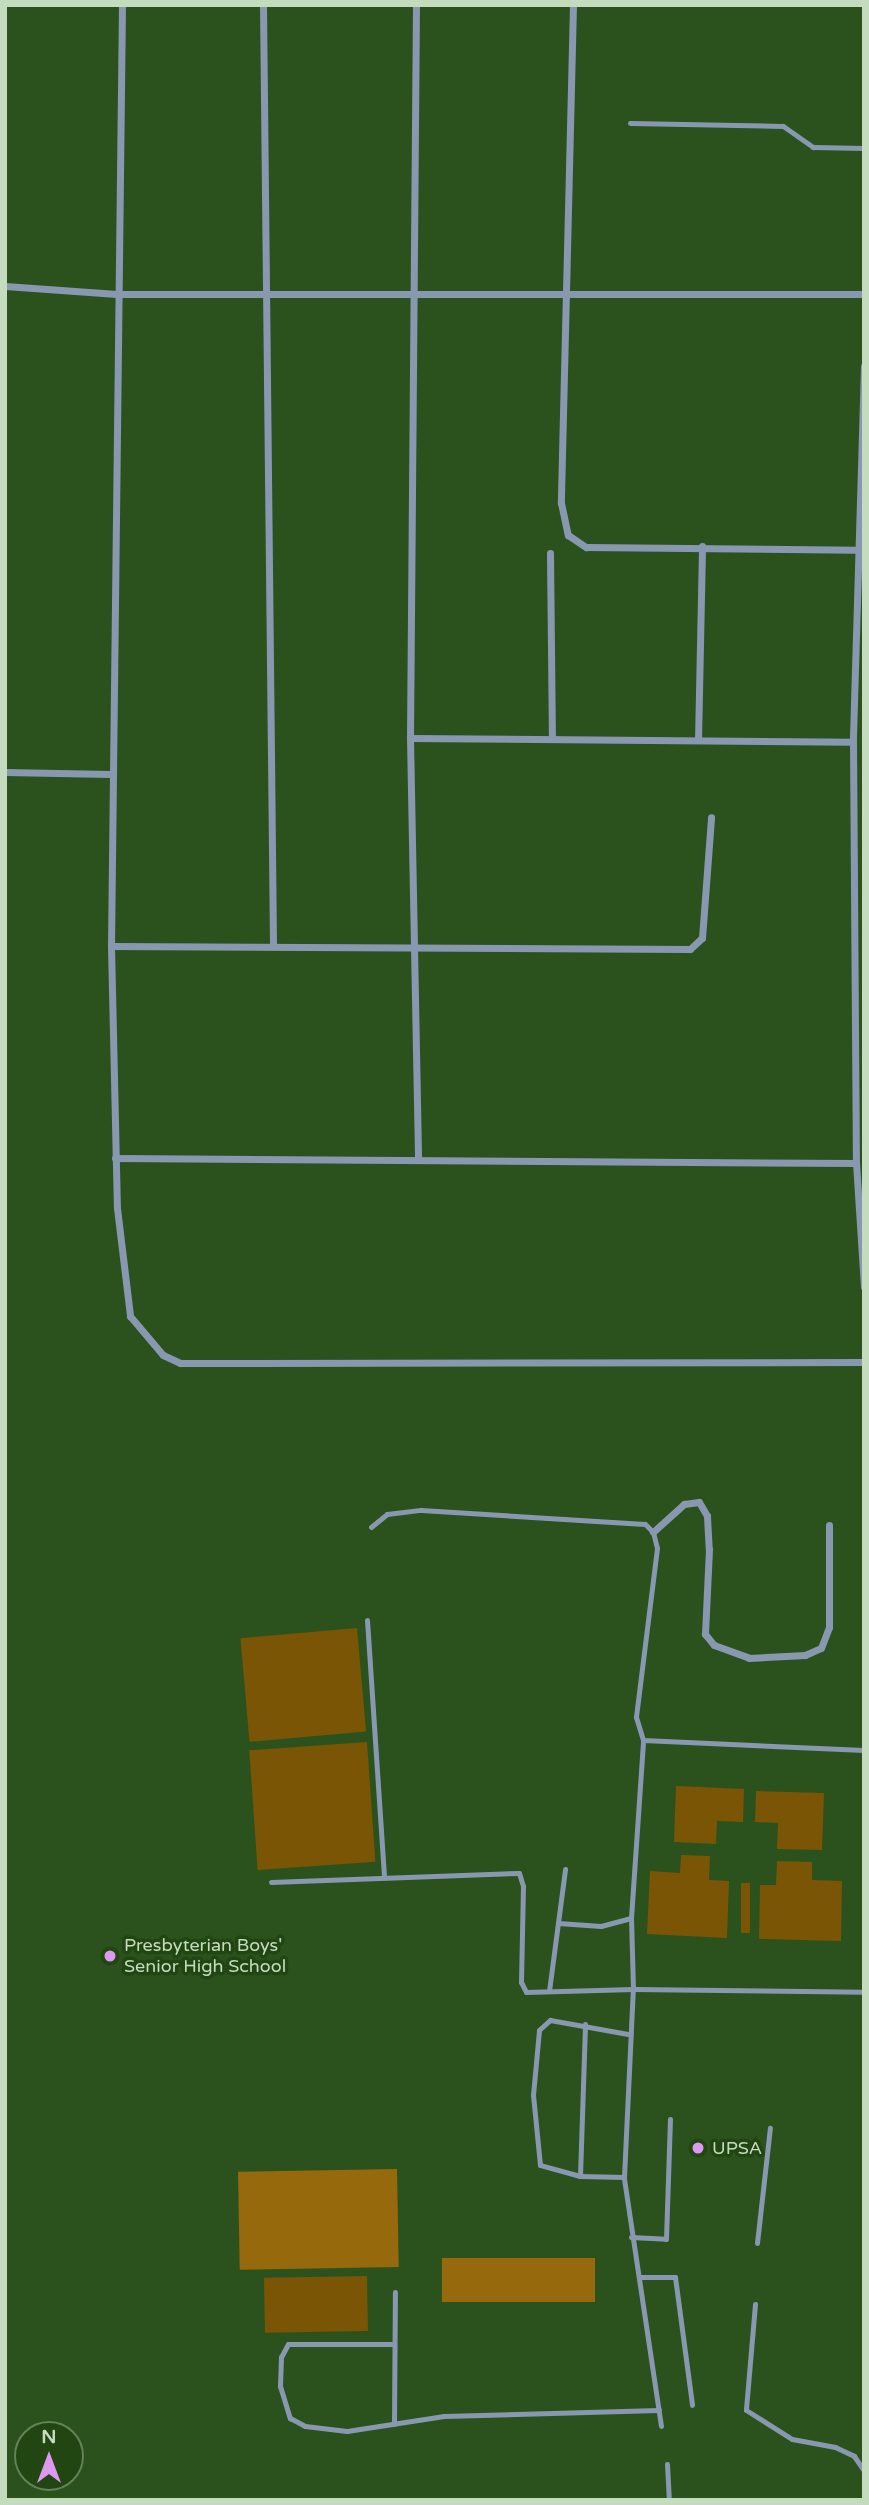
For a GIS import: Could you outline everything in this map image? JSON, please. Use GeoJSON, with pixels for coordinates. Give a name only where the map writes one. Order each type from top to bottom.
{"type":"FeatureCollection","features":[{"type":"Feature","properties":{"kind":"street"},"geometry":{"type":"LineString","coordinates":[[122,5],[110,774],[111,946],[115,1158],[130,1316],[163,1355],[180,1363],[864,1362]]}},
{"type":"Feature","properties":{"kind":"street"},"geometry":{"type":"LineString","coordinates":[[263,5],[273,945]]}},
{"type":"Feature","properties":{"kind":"street"},"geometry":{"type":"LineString","coordinates":[[416,5],[411,292],[410,738],[418,1160]]}},
{"type":"Feature","properties":{"kind":"street"},"geometry":{"type":"LineString","coordinates":[[573,5],[570,292],[561,503],[568,535],[586,547],[702,546],[856,550]]}},
{"type":"Feature","properties":{"kind":"street"},"geometry":{"type":"LineString","coordinates":[[5,286],[117,294],[864,294]]}},
{"type":"Feature","properties":{"kind":"street"},"geometry":{"type":"LineString","coordinates":[[864,366],[856,550],[853,742],[856,1163],[864,1287]]}},
{"type":"Feature","properties":{"kind":"street"},"geometry":{"type":"LineString","coordinates":[[698,740],[702,546]]}},
{"type":"Feature","properties":{"kind":"street"},"geometry":{"type":"LineString","coordinates":[[550,553],[552,739]]}},
{"type":"Feature","properties":{"kind":"street"},"geometry":{"type":"LineString","coordinates":[[410,738],[853,742]]}},
{"type":"Feature","properties":{"kind":"street"},"geometry":{"type":"LineString","coordinates":[[5,772],[110,774]]}},
{"type":"Feature","properties":{"kind":"street"},"geometry":{"type":"LineString","coordinates":[[111,946],[273,945],[690,950],[702,937],[711,817]]}},
{"type":"Feature","properties":{"kind":"street"},"geometry":{"type":"LineString","coordinates":[[115,1158],[856,1163]]}},
{"type":"Feature","properties":{"kind":"street"},"geometry":{"type":"LineString","coordinates":[[653,1532],[684,1504],[699,1502],[707,1516],[709,1549],[705,1634],[714,1645],[749,1658],[805,1655],[821,1648],[829,1627],[829,1525]]}},
{"type":"Feature","properties":{"kind":"lane"},"geometry":{"type":"LineString","coordinates":[[630,123],[783,126],[813,148],[864,148]]}},
{"type":"Feature","properties":{"kind":"lane"},"geometry":{"type":"LineString","coordinates":[[371,1527],[387,1514],[421,1510],[628,1520],[645,1524],[653,1532],[655,1575],[636,1717],[643,1740],[631,1919],[633,1989],[628,2034],[624,2177],[631,2237],[662,2426]]}},
{"type":"Feature","properties":{"kind":"lane"},"geometry":{"type":"LineString","coordinates":[[367,1620],[384,1877]]}},
{"type":"Feature","properties":{"kind":"lane"},"geometry":{"type":"LineString","coordinates":[[643,1740],[864,1750]]}},
{"type":"Feature","properties":{"kind":"lane"},"geometry":{"type":"LineString","coordinates":[[549,1991],[565,1869]]}},
{"type":"Feature","properties":{"kind":"lane"},"geometry":{"type":"LineString","coordinates":[[271,1882],[519,1873],[523,1886],[522,1988],[526,1992],[633,1989],[864,1992]]}},
{"type":"Feature","properties":{"kind":"lane"},"geometry":{"type":"LineString","coordinates":[[558,1923],[601,1926],[631,1919]]}},
{"type":"Feature","properties":{"kind":"lane"},"geometry":{"type":"LineString","coordinates":[[624,2177],[580,2176],[540,2165],[535,2154],[533,2095],[539,2030],[550,2020],[585,2024],[628,2034]]}},
{"type":"Feature","properties":{"kind":"lane"},"geometry":{"type":"LineString","coordinates":[[580,2176],[585,2024]]}},
{"type":"Feature","properties":{"kind":"lane"},"geometry":{"type":"LineString","coordinates":[[631,2237],[666,2239],[670,2119]]}},
{"type":"Feature","properties":{"kind":"lane"},"geometry":{"type":"LineString","coordinates":[[757,2244],[770,2128]]}},
{"type":"Feature","properties":{"kind":"lane"},"geometry":{"type":"LineString","coordinates":[[639,2277],[675,2277],[692,2405]]}},
{"type":"Feature","properties":{"kind":"lane"},"geometry":{"type":"LineString","coordinates":[[394,2424],[395,2291]]}},
{"type":"Feature","properties":{"kind":"lane"},"geometry":{"type":"LineString","coordinates":[[755,2304],[746,2410],[792,2439],[835,2447],[854,2456],[864,2471]]}},
{"type":"Feature","properties":{"kind":"lane"},"geometry":{"type":"LineString","coordinates":[[394,2344],[293,2342],[281,2357],[280,2386],[290,2418],[305,2426],[348,2431],[444,2416],[659,2410]]}},
{"type":"Feature","properties":{"kind":"lane"},"geometry":{"type":"LineString","coordinates":[[667,2464],[669,2500]]}},
{"type":"Feature","properties":{"kind":"shaded area"},"geometry":{"type":"Polygon","coordinates":[[[357,1628],[366,1732],[250,1742],[240,1638],[357,1628]]]}},
{"type":"Feature","properties":{"kind":"shaded area"},"geometry":{"type":"Polygon","coordinates":[[[367,1742],[375,1862],[258,1870],[249,1750],[367,1742]]]}},
{"type":"Feature","properties":{"kind":"shaded area"},"geometry":{"type":"Polygon","coordinates":[[[676,1786],[744,1789],[743,1822],[717,1821],[716,1844],[674,1842],[676,1786]]]}},
{"type":"Feature","properties":{"kind":"shaded area"},"geometry":{"type":"Polygon","coordinates":[[[756,1791],[824,1793],[822,1850],[777,1849],[778,1823],[755,1822],[756,1791]]]}},
{"type":"Feature","properties":{"kind":"shaded area"},"geometry":{"type":"Polygon","coordinates":[[[681,1855],[710,1856],[709,1880],[729,1881],[727,1938],[647,1934],[650,1871],[680,1873],[681,1855]]]}},
{"type":"Feature","properties":{"kind":"shaded area"},"geometry":{"type":"Polygon","coordinates":[[[777,1861],[812,1862],[812,1880],[842,1881],[841,1941],[759,1939],[760,1885],[776,1885],[777,1861]]]}},
{"type":"Feature","properties":{"kind":"shaded area"},"geometry":{"type":"Polygon","coordinates":[[[741,1883],[750,1883],[750,1933],[741,1933],[741,1883]]]}},
{"type":"Feature","properties":{"kind":"shaded area"},"geometry":{"type":"Polygon","coordinates":[[[397,2169],[399,2267],[240,2270],[238,2172],[397,2169]]]}},
{"type":"Feature","properties":{"kind":"shaded area"},"geometry":{"type":"Polygon","coordinates":[[[442,2258],[595,2258],[595,2302],[442,2302],[442,2258]]]}},
{"type":"Feature","properties":{"kind":"shaded area"},"geometry":{"type":"Polygon","coordinates":[[[367,2276],[368,2331],[265,2333],[264,2278],[367,2276]]]}},
{"type":"Feature","properties":{"kind":"place","name":"Presbyterian Boys' Senior High School"},"geometry":{"type":"Point","coordinates":[110,1956]}},
{"type":"Feature","properties":{"kind":"place","name":"UPSA"},"geometry":{"type":"Point","coordinates":[698,2148]}}]}
